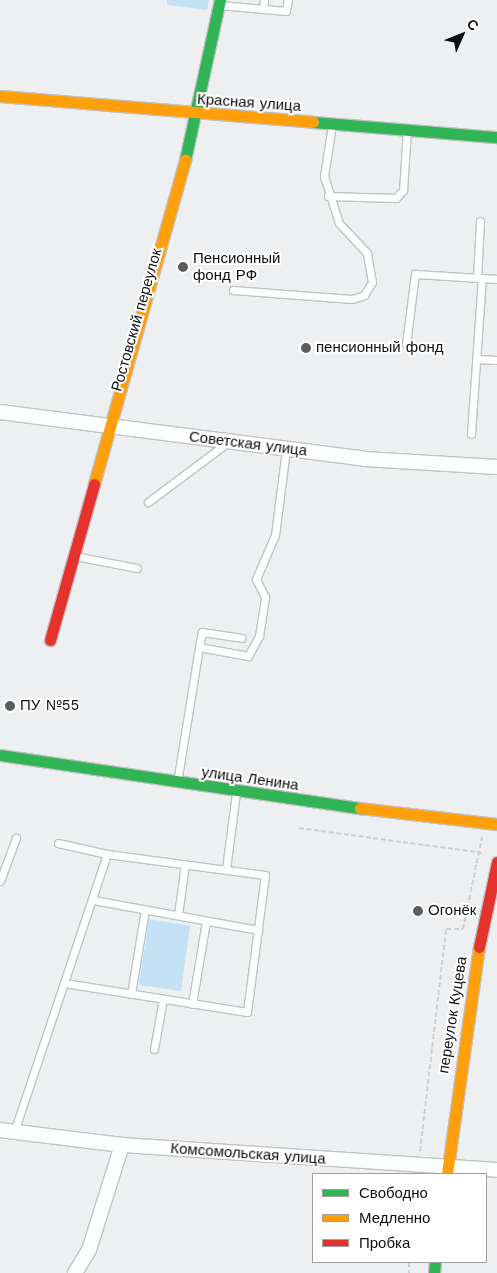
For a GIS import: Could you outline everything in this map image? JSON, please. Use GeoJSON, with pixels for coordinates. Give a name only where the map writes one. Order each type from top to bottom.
{"type":"FeatureCollection","features":[{"type":"Feature","properties":{"kind":"street","name":"Ростовский переулок"},"geometry":{"type":"LineString","coordinates":[[50,640],[107,426],[196,115],[220,2]]}},
{"type":"Feature","properties":{"kind":"street","name":"Красная улица"},"geometry":{"type":"LineString","coordinates":[[0,96],[196,115],[497,137]]}},
{"type":"Feature","properties":{"kind":"street","name":"Советская улица"},"geometry":{"type":"LineString","coordinates":[[0,412],[286,449],[497,467]]}},
{"type":"Feature","properties":{"kind":"street","name":"улица Ленина"},"geometry":{"type":"LineString","coordinates":[[0,755],[236,792],[497,824]]}},
{"type":"Feature","properties":{"kind":"street","name":"переулок Куцева"},"geometry":{"type":"LineString","coordinates":[[448,1170],[469,995],[497,862]]}},
{"type":"Feature","properties":{"kind":"street","name":"Комсомольская улица"},"geometry":{"type":"LineString","coordinates":[[7,1131],[122,1145],[448,1170],[497,1170]]}},
{"type":"Feature","properties":{"kind":"street"},"geometry":{"type":"LineString","coordinates":[[75,1273],[89,1250],[122,1145]]}},
{"type":"Feature","properties":{"kind":"lane"},"geometry":{"type":"LineString","coordinates":[[263,9],[264,0]]}},
{"type":"Feature","properties":{"kind":"lane"},"geometry":{"type":"LineString","coordinates":[[220,2],[286,11],[288,0]]}},
{"type":"Feature","properties":{"kind":"lane"},"geometry":{"type":"LineString","coordinates":[[233,290],[352,299],[364,295],[372,282],[367,253],[339,223],[328,196],[324,176],[332,124]]}},
{"type":"Feature","properties":{"kind":"lane"},"geometry":{"type":"LineString","coordinates":[[328,196],[396,198],[403,190],[407,130]]}},
{"type":"Feature","properties":{"kind":"lane"},"geometry":{"type":"LineString","coordinates":[[470,434],[476,359],[480,221]]}},
{"type":"Feature","properties":{"kind":"lane"},"geometry":{"type":"LineString","coordinates":[[406,344],[414,274],[497,279]]}},
{"type":"Feature","properties":{"kind":"lane"},"geometry":{"type":"LineString","coordinates":[[476,359],[497,360]]}},
{"type":"Feature","properties":{"kind":"lane"},"geometry":{"type":"LineString","coordinates":[[148,502],[230,442]]}},
{"type":"Feature","properties":{"kind":"lane"},"geometry":{"type":"LineString","coordinates":[[199,647],[248,656],[259,636],[265,597],[256,579],[275,535],[286,449]]}},
{"type":"Feature","properties":{"kind":"lane"},"geometry":{"type":"LineString","coordinates":[[72,555],[137,568]]}},
{"type":"Feature","properties":{"kind":"lane"},"geometry":{"type":"LineString","coordinates":[[177,783],[202,632],[242,638]]}},
{"type":"Feature","properties":{"kind":"lane"},"geometry":{"type":"LineString","coordinates":[[226,870],[236,792]]}},
{"type":"Feature","properties":{"kind":"lane"},"geometry":{"type":"LineString","coordinates":[[0,881],[16,838]]}},
{"type":"Feature","properties":{"kind":"lane"},"geometry":{"type":"LineString","coordinates":[[58,842],[107,854],[265,875],[247,1012],[64,983]]}},
{"type":"Feature","properties":{"kind":"lane"},"geometry":{"type":"LineString","coordinates":[[7,1131],[64,983],[107,854]]}},
{"type":"Feature","properties":{"kind":"lane"},"geometry":{"type":"LineString","coordinates":[[178,915],[185,864]]}},
{"type":"Feature","properties":{"kind":"lane"},"geometry":{"type":"LineString","coordinates":[[93,900],[258,930]]}},
{"type":"Feature","properties":{"kind":"lane"},"geometry":{"type":"LineString","coordinates":[[131,994],[144,910]]}},
{"type":"Feature","properties":{"kind":"lane"},"geometry":{"type":"LineString","coordinates":[[192,1004],[206,920]]}},
{"type":"Feature","properties":{"kind":"lane"},"geometry":{"type":"LineString","coordinates":[[154,1049],[163,999]]}},
{"type":"Feature","properties":{"kind":"path"},"geometry":{"type":"LineString","coordinates":[[419,1160],[446,929],[463,929],[485,824]]}},
{"type":"Feature","properties":{"kind":"path"},"geometry":{"type":"LineString","coordinates":[[299,828],[488,853]]}},
{"type":"Feature","properties":{"kind":"shaded area"},"geometry":{"type":"Polygon","coordinates":[[[167,0],[209,0],[207,10],[167,5],[167,0]]]}},
{"type":"Feature","properties":{"kind":"shaded area"},"geometry":{"type":"Polygon","coordinates":[[[149,919],[190,926],[181,991],[139,985],[149,919]]]}},
{"type":"Feature","properties":{"kind":"traffic: fast"},"geometry":{"type":"LineString","coordinates":[[185,160],[220,0]]}},
{"type":"Feature","properties":{"kind":"traffic: fast"},"geometry":{"type":"LineString","coordinates":[[313,122],[497,137]]}},
{"type":"Feature","properties":{"kind":"traffic: fast"},"geometry":{"type":"LineString","coordinates":[[0,755],[360,808]]}},
{"type":"Feature","properties":{"kind":"traffic: fast"},"geometry":{"type":"LineString","coordinates":[[434,1273],[435,1263]]}},
{"type":"Feature","properties":{"kind":"traffic: slow"},"geometry":{"type":"LineString","coordinates":[[0,96],[313,122]]}},
{"type":"Feature","properties":{"kind":"traffic: slow"},"geometry":{"type":"LineString","coordinates":[[94,484],[185,160]]}},
{"type":"Feature","properties":{"kind":"traffic: slow"},"geometry":{"type":"LineString","coordinates":[[360,808],[497,824]]}},
{"type":"Feature","properties":{"kind":"traffic: slow"},"geometry":{"type":"LineString","coordinates":[[447,1173],[479,947]]}},
{"type":"Feature","properties":{"kind":"traffic: jam"},"geometry":{"type":"LineString","coordinates":[[50,640],[94,484]]}},
{"type":"Feature","properties":{"kind":"traffic: jam"},"geometry":{"type":"LineString","coordinates":[[479,947],[497,862]]}},
{"type":"Feature","properties":{"kind":"place","name":"Пенсионный фонд РФ"},"geometry":{"type":"Point","coordinates":[183,267]}},
{"type":"Feature","properties":{"kind":"place","name":"пенсионный фонд"},"geometry":{"type":"Point","coordinates":[306,348]}},
{"type":"Feature","properties":{"kind":"place","name":"ПУ №55"},"geometry":{"type":"Point","coordinates":[10,706]}},
{"type":"Feature","properties":{"kind":"place","name":"Огонёк"},"geometry":{"type":"Point","coordinates":[418,911]}}]}
